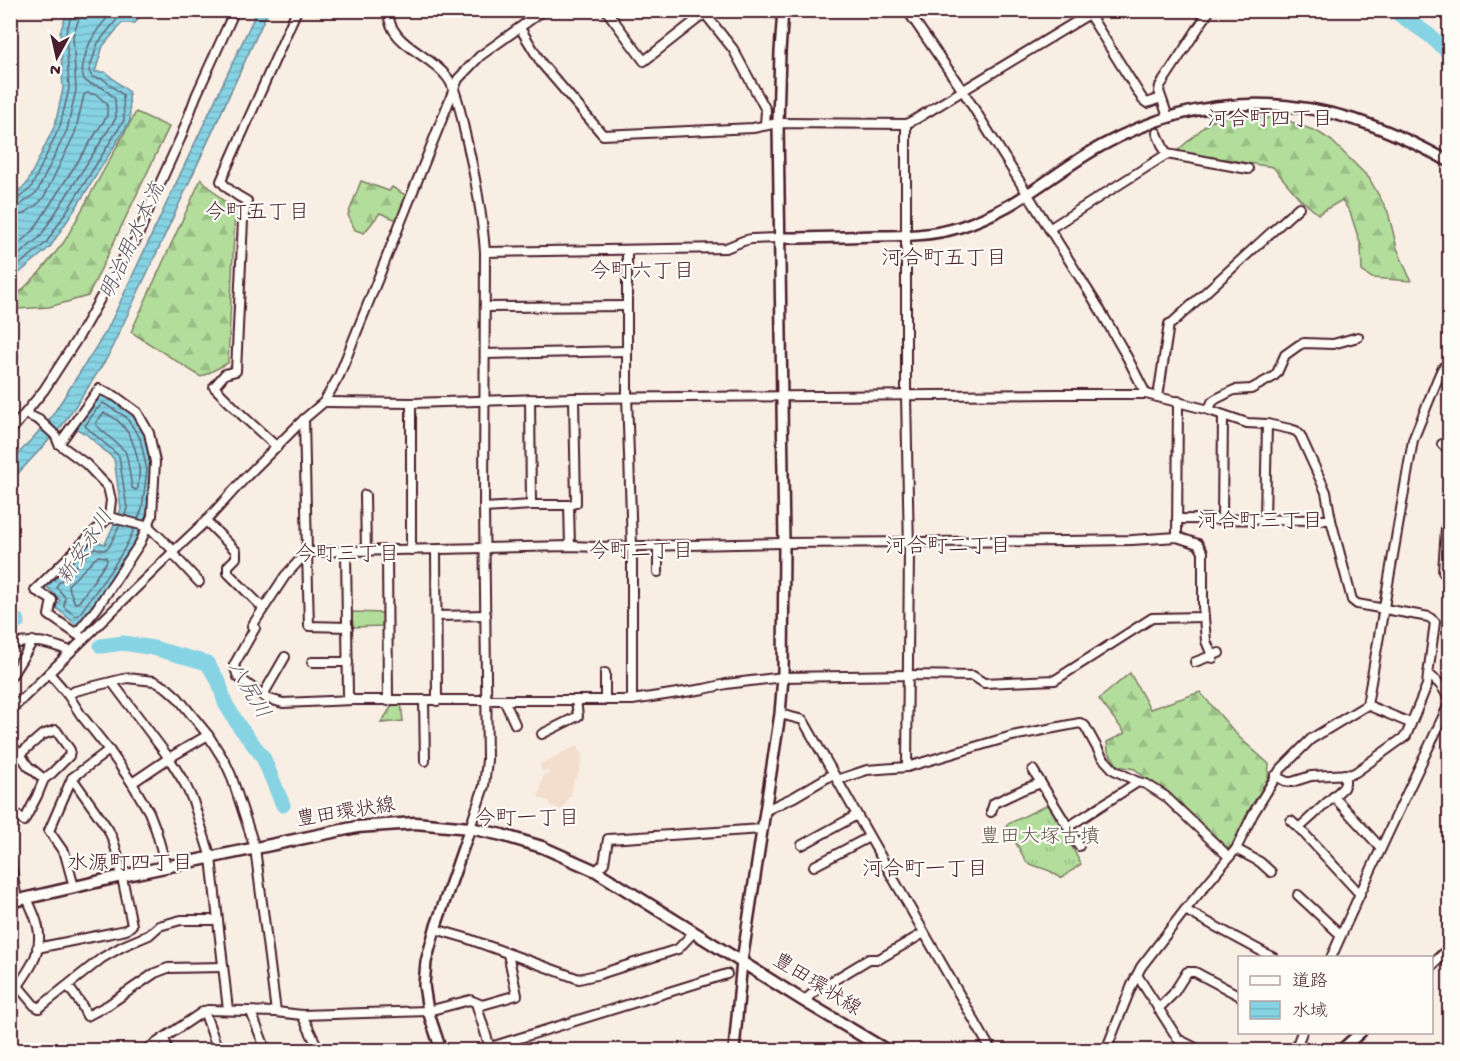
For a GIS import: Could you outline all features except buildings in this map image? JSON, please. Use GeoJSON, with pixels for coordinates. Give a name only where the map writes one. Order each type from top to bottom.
{"type":"FeatureCollection","features":[{"type":"Feature","properties":{"kind":"main road","name":"豊田環状線"},"geometry":{"type":"LineString","coordinates":[[18,900],[357,826],[415,823],[470,828],[542,847],[596,871],[886,1050]]}},
{"type":"Feature","properties":{"kind":"street"},"geometry":{"type":"LineString","coordinates":[[10,432],[44,390],[137,238],[181,137],[195,96],[235,10]]}},
{"type":"Feature","properties":{"kind":"street"},"geometry":{"type":"LineString","coordinates":[[277,447],[214,387],[225,374],[236,371],[243,220],[247,201],[238,197],[221,182],[297,10]]}},
{"type":"Feature","properties":{"kind":"street"},"geometry":{"type":"LineString","coordinates":[[388,10],[389,24],[394,32],[407,45],[444,73],[453,90],[477,183],[485,252],[484,507],[487,760],[484,786],[426,962],[424,985],[428,1011],[441,1050]]}},
{"type":"Feature","properties":{"kind":"street"},"geometry":{"type":"LineString","coordinates":[[80,637],[206,521],[245,478],[324,402],[339,376],[458,79],[480,56],[544,10]]}},
{"type":"Feature","properties":{"kind":"street"},"geometry":{"type":"LineString","coordinates":[[606,10],[644,61],[703,12],[733,49],[766,110],[765,125]]}},
{"type":"Feature","properties":{"kind":"street"},"geometry":{"type":"LineString","coordinates":[[734,1050],[742,961],[780,714],[783,677],[784,543],[778,123],[783,10]]}},
{"type":"Feature","properties":{"kind":"street"},"geometry":{"type":"LineString","coordinates":[[907,10],[963,91],[1099,308],[1146,394]]}},
{"type":"Feature","properties":{"kind":"street"},"geometry":{"type":"LineString","coordinates":[[1168,117],[1159,92],[1160,86],[1210,10]]}},
{"type":"Feature","properties":{"kind":"street"},"geometry":{"type":"LineString","coordinates":[[520,28],[542,64],[603,135],[753,128],[778,123],[906,123],[963,91],[1089,12],[1143,100],[1147,103],[1161,98]]}},
{"type":"Feature","properties":{"kind":"street"},"geometry":{"type":"LineString","coordinates":[[485,252],[726,248],[751,238],[906,236],[938,232],[957,228],[1006,207],[1101,146],[1134,130],[1196,109],[1222,105],[1279,104],[1359,121],[1449,162]]}},
{"type":"Feature","properties":{"kind":"street"},"geometry":{"type":"LineString","coordinates":[[906,123],[907,767]]}},
{"type":"Feature","properties":{"kind":"street"},"geometry":{"type":"LineString","coordinates":[[1157,133],[1167,154]]}},
{"type":"Feature","properties":{"kind":"street"},"geometry":{"type":"LineString","coordinates":[[1049,229],[1167,154],[1248,169]]}},
{"type":"Feature","properties":{"kind":"street"},"geometry":{"type":"LineString","coordinates":[[1158,397],[1169,324],[1299,207]]}},
{"type":"Feature","properties":{"kind":"street"},"geometry":{"type":"LineString","coordinates":[[627,251],[632,700]]}},
{"type":"Feature","properties":{"kind":"street"},"geometry":{"type":"LineString","coordinates":[[485,307],[627,306]]}},
{"type":"Feature","properties":{"kind":"street"},"geometry":{"type":"LineString","coordinates":[[1209,410],[1216,399],[1234,390],[1251,389],[1273,377],[1285,355],[1299,345],[1304,343],[1333,344],[1358,337]]}},
{"type":"Feature","properties":{"kind":"street"},"geometry":{"type":"LineString","coordinates":[[485,354],[627,351]]}},
{"type":"Feature","properties":{"kind":"street"},"geometry":{"type":"LineString","coordinates":[[1106,1050],[1141,967],[1236,849],[1275,776],[1311,739],[1367,705],[1413,440],[1442,369],[1449,361]]}},
{"type":"Feature","properties":{"kind":"street"},"geometry":{"type":"LineString","coordinates":[[10,711],[70,651],[141,543],[152,516],[155,462],[148,433],[136,412],[115,396],[99,389],[59,444]]}},
{"type":"Feature","properties":{"kind":"street"},"geometry":{"type":"LineString","coordinates":[[324,402],[1056,393],[1146,394],[1178,401],[1247,423],[1267,424],[1296,431],[1300,435],[1326,492],[1352,600],[1357,604],[1429,617],[1435,622],[1427,685],[1406,736],[1356,772],[1311,776],[1292,782],[1275,776]]}},
{"type":"Feature","properties":{"kind":"street"},"geometry":{"type":"LineString","coordinates":[[484,507],[576,503],[574,398]]}},
{"type":"Feature","properties":{"kind":"street"},"geometry":{"type":"LineString","coordinates":[[530,399],[531,505]]}},
{"type":"Feature","properties":{"kind":"street"},"geometry":{"type":"LineString","coordinates":[[1177,537],[1178,401]]}},
{"type":"Feature","properties":{"kind":"street"},"geometry":{"type":"LineString","coordinates":[[411,402],[411,550]]}},
{"type":"Feature","properties":{"kind":"street"},"geometry":{"type":"LineString","coordinates":[[26,414],[39,420],[55,435],[59,444],[86,464],[108,487],[111,500],[109,517],[35,590],[52,600],[49,615],[80,637]]}},
{"type":"Feature","properties":{"kind":"street"},"geometry":{"type":"LineString","coordinates":[[1222,519],[1223,415]]}},
{"type":"Feature","properties":{"kind":"street"},"geometry":{"type":"LineString","coordinates":[[304,419],[309,626],[348,627]]}},
{"type":"Feature","properties":{"kind":"street"},"geometry":{"type":"LineString","coordinates":[[1265,519],[1267,424]]}},
{"type":"Feature","properties":{"kind":"street"},"geometry":{"type":"LineString","coordinates":[[1442,444],[1449,452]]}},
{"type":"Feature","properties":{"kind":"street"},"geometry":{"type":"LineString","coordinates":[[365,495],[366,551]]}},
{"type":"Feature","properties":{"kind":"street"},"geometry":{"type":"LineString","coordinates":[[569,505],[570,546]]}},
{"type":"Feature","properties":{"kind":"street"},"geometry":{"type":"LineString","coordinates":[[109,517],[148,527],[199,582]]}},
{"type":"Feature","properties":{"kind":"street"},"geometry":{"type":"LineString","coordinates":[[1449,518],[1443,572],[1449,578]]}},
{"type":"Feature","properties":{"kind":"street"},"geometry":{"type":"LineString","coordinates":[[1177,519],[1331,520]]}},
{"type":"Feature","properties":{"kind":"street"},"geometry":{"type":"LineString","coordinates":[[206,521],[236,551],[236,558],[228,566],[228,573],[263,608]]}},
{"type":"Feature","properties":{"kind":"street"},"geometry":{"type":"LineString","coordinates":[[1195,662],[1214,655],[1206,641],[1203,552],[1198,544],[1177,537],[1121,540],[485,547],[307,552],[285,576],[263,608],[252,626],[255,628],[234,665],[238,677],[266,698],[283,703],[353,700],[632,700],[783,677],[973,676],[984,683],[1055,680],[1152,618],[1204,617]]}},
{"type":"Feature","properties":{"kind":"street"},"geometry":{"type":"LineString","coordinates":[[658,545],[658,572]]}},
{"type":"Feature","properties":{"kind":"street"},"geometry":{"type":"LineString","coordinates":[[436,550],[437,701]]}},
{"type":"Feature","properties":{"kind":"street"},"geometry":{"type":"LineString","coordinates":[[387,551],[388,701]]}},
{"type":"Feature","properties":{"kind":"street"},"geometry":{"type":"LineString","coordinates":[[346,552],[348,695],[353,700]]}},
{"type":"Feature","properties":{"kind":"street"},"geometry":{"type":"LineString","coordinates":[[437,616],[486,615]]}},
{"type":"Feature","properties":{"kind":"street"},"geometry":{"type":"LineString","coordinates":[[10,644],[33,640],[70,651]]}},
{"type":"Feature","properties":{"kind":"street"},"geometry":{"type":"LineString","coordinates":[[10,678],[33,640]]}},
{"type":"Feature","properties":{"kind":"street"},"geometry":{"type":"LineString","coordinates":[[263,695],[285,657]]}},
{"type":"Feature","properties":{"kind":"street"},"geometry":{"type":"LineString","coordinates":[[312,662],[348,662]]}},
{"type":"Feature","properties":{"kind":"street"},"geometry":{"type":"LineString","coordinates":[[49,673],[68,695],[132,783],[149,812],[166,866]]}},
{"type":"Feature","properties":{"kind":"street"},"geometry":{"type":"LineString","coordinates":[[605,674],[605,700]]}},
{"type":"Feature","properties":{"kind":"street"},"geometry":{"type":"LineString","coordinates":[[1331,956],[1449,701],[1446,691],[1435,678],[1428,675]]}},
{"type":"Feature","properties":{"kind":"street"},"geometry":{"type":"LineString","coordinates":[[68,695],[75,691],[127,678],[154,681],[167,688],[178,698],[208,735],[231,775],[255,848],[276,1012]]}},
{"type":"Feature","properties":{"kind":"street"},"geometry":{"type":"LineString","coordinates":[[112,682],[169,758],[193,801],[210,858],[228,1010]]}},
{"type":"Feature","properties":{"kind":"street"},"geometry":{"type":"LineString","coordinates":[[504,700],[515,724]]}},
{"type":"Feature","properties":{"kind":"street"},"geometry":{"type":"LineString","coordinates":[[542,734],[578,716],[576,700]]}},
{"type":"Feature","properties":{"kind":"street"},"geometry":{"type":"LineString","coordinates":[[424,701],[424,762]]}},
{"type":"Feature","properties":{"kind":"street"},"geometry":{"type":"LineString","coordinates":[[1367,705],[1410,723]]}},
{"type":"Feature","properties":{"kind":"street"},"geometry":{"type":"LineString","coordinates":[[780,714],[803,720],[991,1050]]}},
{"type":"Feature","properties":{"kind":"street"},"geometry":{"type":"LineString","coordinates":[[766,810],[835,777],[867,770],[907,767],[1012,736],[1080,723],[1085,726],[1102,757],[1114,770],[1146,784],[1165,796],[1229,857]]}},
{"type":"Feature","properties":{"kind":"street"},"geometry":{"type":"LineString","coordinates":[[10,809],[24,821],[44,778],[69,756],[70,750],[56,730],[42,735],[20,754]]}},
{"type":"Feature","properties":{"kind":"street"},"geometry":{"type":"LineString","coordinates":[[132,783],[208,735]]}},
{"type":"Feature","properties":{"kind":"street"},"geometry":{"type":"LineString","coordinates":[[10,745],[28,766],[44,778]]}},
{"type":"Feature","properties":{"kind":"street"},"geometry":{"type":"LineString","coordinates":[[74,887],[65,854],[49,831],[72,778],[109,750]]}},
{"type":"Feature","properties":{"kind":"street"},"geometry":{"type":"LineString","coordinates":[[1033,771],[1079,846]]}},
{"type":"Feature","properties":{"kind":"street"},"geometry":{"type":"LineString","coordinates":[[1299,828],[1343,788],[1345,774]]}},
{"type":"Feature","properties":{"kind":"street"},"geometry":{"type":"LineString","coordinates":[[38,948],[126,930],[132,925],[117,853],[108,829],[72,778]]}},
{"type":"Feature","properties":{"kind":"street"},"geometry":{"type":"LineString","coordinates":[[1068,827],[1138,782]]}},
{"type":"Feature","properties":{"kind":"street"},"geometry":{"type":"LineString","coordinates":[[991,812],[994,803],[1041,783]]}},
{"type":"Feature","properties":{"kind":"street"},"geometry":{"type":"LineString","coordinates":[[1334,797],[1381,848]]}},
{"type":"Feature","properties":{"kind":"street"},"geometry":{"type":"LineString","coordinates":[[802,845],[857,815]]}},
{"type":"Feature","properties":{"kind":"street"},"geometry":{"type":"LineString","coordinates":[[1291,821],[1359,893]]}},
{"type":"Feature","properties":{"kind":"street"},"geometry":{"type":"LineString","coordinates":[[596,871],[604,863],[608,839],[763,829]]}},
{"type":"Feature","properties":{"kind":"street"},"geometry":{"type":"LineString","coordinates":[[814,866],[869,837]]}},
{"type":"Feature","properties":{"kind":"street"},"geometry":{"type":"LineString","coordinates":[[1236,849],[1260,862],[1271,872]]}},
{"type":"Feature","properties":{"kind":"street"},"geometry":{"type":"LineString","coordinates":[[10,858],[18,900],[37,924],[39,939],[36,957],[10,998]]}},
{"type":"Feature","properties":{"kind":"street"},"geometry":{"type":"LineString","coordinates":[[1298,895],[1341,935]]}},
{"type":"Feature","properties":{"kind":"street"},"geometry":{"type":"LineString","coordinates":[[1185,910],[1272,956]]}},
{"type":"Feature","properties":{"kind":"street"},"geometry":{"type":"LineString","coordinates":[[18,986],[39,1008],[102,958],[149,935],[159,926],[181,920],[218,920]]}},
{"type":"Feature","properties":{"kind":"street"},"geometry":{"type":"LineString","coordinates":[[435,929],[579,979],[678,949],[694,932]]}},
{"type":"Feature","properties":{"kind":"street"},"geometry":{"type":"LineString","coordinates":[[804,1001],[814,992],[869,959],[879,959],[924,933]]}},
{"type":"Feature","properties":{"kind":"street"},"geometry":{"type":"LineString","coordinates":[[1433,963],[1449,948]]}},
{"type":"Feature","properties":{"kind":"street"},"geometry":{"type":"LineString","coordinates":[[146,1050],[204,1011],[228,1010],[302,1015],[428,1011],[470,1000],[482,1005],[517,995],[508,954]]}},
{"type":"Feature","properties":{"kind":"street"},"geometry":{"type":"LineString","coordinates":[[68,986],[87,1016],[108,1005],[155,973],[168,968],[223,967]]}},
{"type":"Feature","properties":{"kind":"street"},"geometry":{"type":"LineString","coordinates":[[1158,1009],[1173,994],[1187,972],[1195,972],[1238,995]]}},
{"type":"Feature","properties":{"kind":"street"},"geometry":{"type":"LineString","coordinates":[[481,1050],[727,974]]}},
{"type":"Feature","properties":{"kind":"street"},"geometry":{"type":"LineString","coordinates":[[1137,975],[1178,1039],[1200,1050]]}},
{"type":"Feature","properties":{"kind":"street"},"geometry":{"type":"LineString","coordinates":[[476,1003],[490,1048]]}},
{"type":"Feature","properties":{"kind":"street"},"geometry":{"type":"LineString","coordinates":[[204,1011],[218,1050]]}},
{"type":"Feature","properties":{"kind":"street"},"geometry":{"type":"LineString","coordinates":[[251,1012],[266,1050]]}},
{"type":"Feature","properties":{"kind":"street"},"geometry":{"type":"LineString","coordinates":[[302,1015],[319,1050]]}},
{"type":"Feature","properties":{"kind":"street"},"geometry":{"type":"LineString","coordinates":[[1295,1050],[1301,1034]]}},
{"type":"Feature","properties":{"kind":"street"},"geometry":{"type":"LineString","coordinates":[[1341,1050],[1358,1034]]}},
{"type":"Feature","properties":{"kind":"street"},"geometry":{"type":"LineString","coordinates":[[164,1038],[168,1050]]}},
{"type":"Feature","properties":{"kind":"shaded area"},"geometry":{"type":"Polygon","coordinates":[[[578,745],[583,755],[577,779],[574,779],[571,797],[568,797],[562,810],[550,806],[550,802],[538,797],[544,774],[549,774],[548,771],[541,771],[540,764],[578,745]]]}},
{"type":"Feature","properties":{"kind":"green space"},"geometry":{"type":"Polygon","coordinates":[[[136,112],[169,127],[88,296],[49,307],[17,309],[16,296],[39,273],[64,242],[136,112]]]}},
{"type":"Feature","properties":{"kind":"green space"},"geometry":{"type":"Polygon","coordinates":[[[1247,116],[1286,120],[1318,132],[1332,141],[1369,178],[1388,212],[1397,248],[1411,281],[1372,278],[1362,271],[1361,246],[1350,212],[1342,200],[1318,214],[1299,198],[1273,167],[1176,152],[1217,118],[1247,116]]]}},
{"type":"Feature","properties":{"kind":"green space"},"geometry":{"type":"Polygon","coordinates":[[[201,179],[235,212],[228,363],[201,377],[131,332],[201,179]]]}},
{"type":"Feature","properties":{"kind":"green space"},"geometry":{"type":"Polygon","coordinates":[[[361,181],[389,191],[392,187],[407,196],[397,220],[380,213],[364,233],[355,230],[348,215],[361,181]]]}},
{"type":"Feature","properties":{"kind":"green space"},"geometry":{"type":"Polygon","coordinates":[[[352,612],[383,613],[383,626],[352,627],[352,612]]]}},
{"type":"Feature","properties":{"kind":"green space"},"geometry":{"type":"Polygon","coordinates":[[[1130,673],[1150,709],[1200,692],[1240,738],[1269,764],[1268,777],[1236,849],[1226,850],[1171,794],[1147,780],[1135,769],[1118,766],[1108,751],[1107,742],[1125,733],[1099,699],[1130,673]]]}},
{"type":"Feature","properties":{"kind":"green space"},"geometry":{"type":"Polygon","coordinates":[[[401,703],[403,721],[381,723],[393,704],[401,703]]]}},
{"type":"Feature","properties":{"kind":"green space","name":"豊田大塚古墳"},"geometry":{"type":"Polygon","coordinates":[[[1049,804],[1081,864],[1061,878],[1050,871],[1027,863],[1006,825],[1049,804]]]}},
{"type":"Feature","properties":{"kind":"water"},"geometry":{"type":"Polygon","coordinates":[[[68,10],[144,11],[135,23],[122,23],[103,46],[95,72],[105,72],[129,92],[130,121],[50,247],[11,280],[11,196],[26,185],[55,125],[63,89],[60,32],[68,10]]]}},
{"type":"Feature","properties":{"kind":"water","name":"明治用水本流"},"geometry":{"type":"Polygon","coordinates":[[[257,11],[268,11],[107,358],[61,427],[11,481],[11,462],[50,419],[107,330],[257,11]]]}},
{"type":"Feature","properties":{"kind":"water","name":"新安永川"},"geometry":{"type":"Polygon","coordinates":[[[102,394],[131,412],[145,435],[154,469],[148,511],[135,543],[78,626],[55,607],[60,600],[47,587],[94,540],[105,544],[121,509],[114,459],[86,434],[75,428],[102,394]]]}},
{"type":"Feature","properties":{"kind":"waterway"},"geometry":{"type":"LineString","coordinates":[[1393,10],[1429,35],[1450,54]]}},
{"type":"Feature","properties":{"kind":"waterway","name":"八尻川"},"geometry":{"type":"LineString","coordinates":[[10,618],[18,621]]}},
{"type":"Feature","properties":{"kind":"waterway","name":"八尻川"},"geometry":{"type":"LineString","coordinates":[[101,646],[123,643],[153,648],[207,663],[219,682],[225,703],[263,757],[283,805]]}},
{"type":"Feature","properties":{"kind":"district","name":"河合町四丁目"},"geometry":{"type":"Point","coordinates":[1270,121]}},
{"type":"Feature","properties":{"kind":"district","name":"今町五丁目"},"geometry":{"type":"Point","coordinates":[257,214]}},
{"type":"Feature","properties":{"kind":"district","name":"河合町五丁目"},"geometry":{"type":"Point","coordinates":[944,260]}},
{"type":"Feature","properties":{"kind":"district","name":"今町六丁目"},"geometry":{"type":"Point","coordinates":[642,273]}},
{"type":"Feature","properties":{"kind":"district","name":"河合町三丁目"},"geometry":{"type":"Point","coordinates":[1260,523]}},
{"type":"Feature","properties":{"kind":"district","name":"河合町二丁目"},"geometry":{"type":"Point","coordinates":[948,548]}},
{"type":"Feature","properties":{"kind":"district","name":"今町二丁目"},"geometry":{"type":"Point","coordinates":[641,553]}},
{"type":"Feature","properties":{"kind":"district","name":"今町三丁目"},"geometry":{"type":"Point","coordinates":[347,556]}},
{"type":"Feature","properties":{"kind":"district","name":"今町一丁目"},"geometry":{"type":"Point","coordinates":[527,820]}},
{"type":"Feature","properties":{"kind":"district","name":"水源町四丁目"},"geometry":{"type":"Point","coordinates":[130,865]}},
{"type":"Feature","properties":{"kind":"district","name":"河合町一丁目"},"geometry":{"type":"Point","coordinates":[925,871]}}]}
